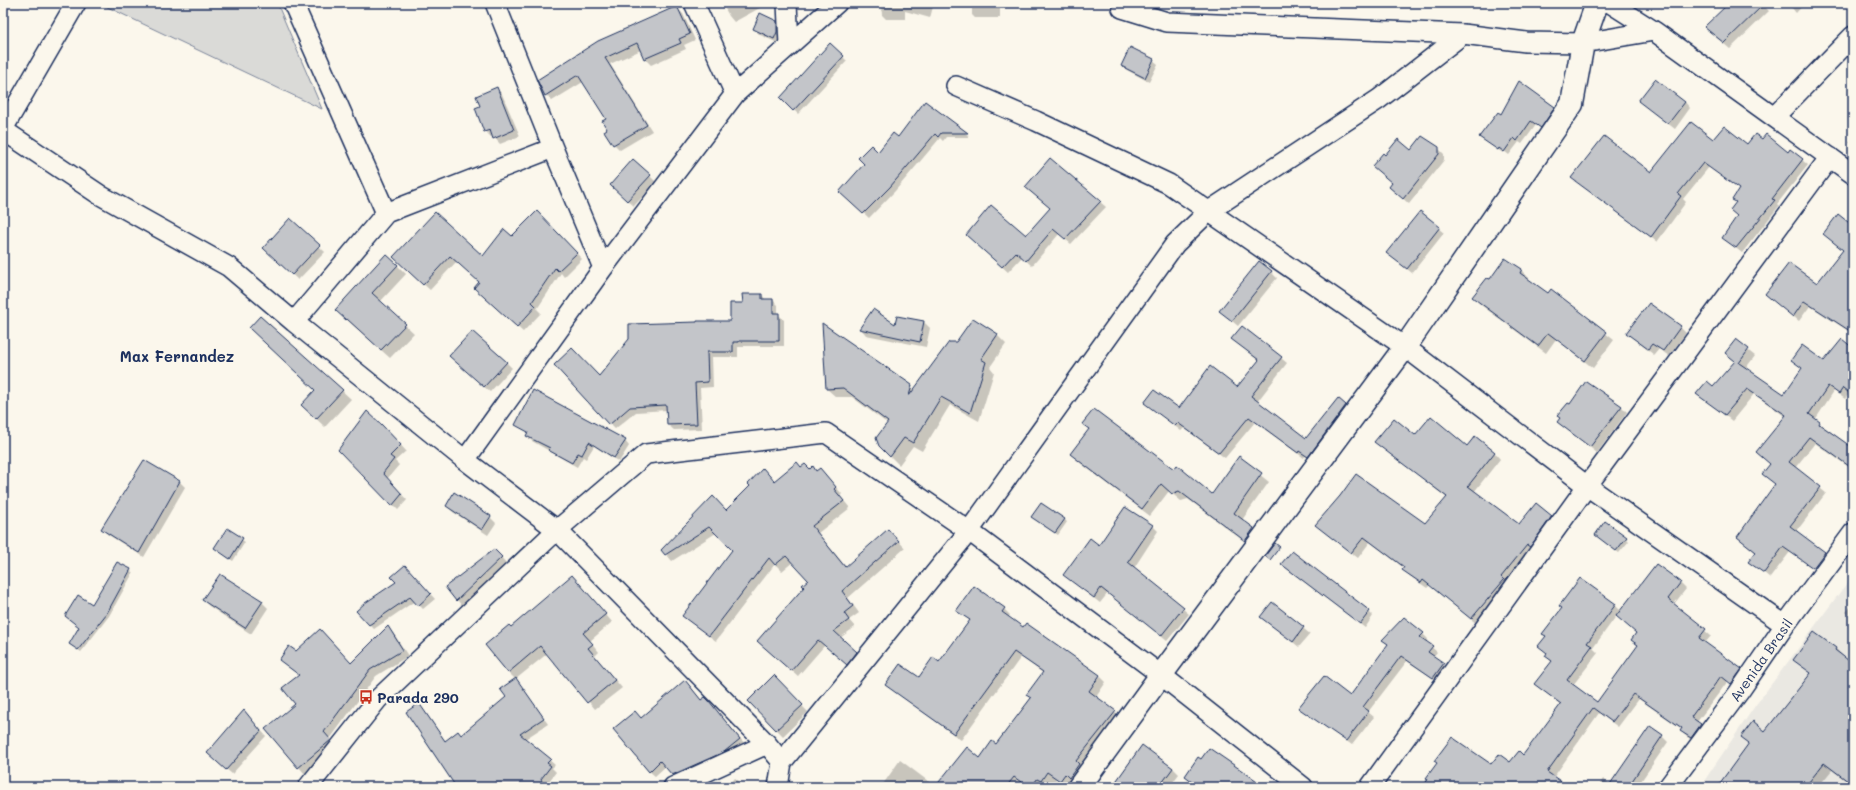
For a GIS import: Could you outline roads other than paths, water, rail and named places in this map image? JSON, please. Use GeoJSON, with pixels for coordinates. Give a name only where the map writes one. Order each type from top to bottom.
{"type":"FeatureCollection","features":[{"type":"Feature","properties":{"kind":"street"},"geometry":{"type":"LineString","coordinates":[[76,3],[3,130],[100,195],[229,267],[294,322],[465,460],[557,530],[767,744],[782,762]]}},
{"type":"Feature","properties":{"kind":"street"},"geometry":{"type":"LineString","coordinates":[[294,3],[386,213]]}},
{"type":"Feature","properties":{"kind":"street"},"geometry":{"type":"LineString","coordinates":[[495,3],[603,268]]}},
{"type":"Feature","properties":{"kind":"street"},"geometry":{"type":"LineString","coordinates":[[694,3],[735,94]]}},
{"type":"Feature","properties":{"kind":"street"},"geometry":{"type":"LineString","coordinates":[[787,3],[790,45]]}},
{"type":"Feature","properties":{"kind":"street"},"geometry":{"type":"LineString","coordinates":[[465,460],[603,268],[735,94],[838,3]]}},
{"type":"Feature","properties":{"kind":"street"},"geometry":{"type":"LineString","coordinates":[[1123,3],[1122,8],[1167,22],[1463,34],[1526,42],[1583,43],[1654,31]]}},
{"type":"Feature","properties":{"kind":"street"},"geometry":{"type":"LineString","coordinates":[[1079,787],[1405,347],[1572,104],[1583,43],[1597,3]]}},
{"type":"Feature","properties":{"kind":"street"},"geometry":{"type":"LineString","coordinates":[[1610,3],[1654,31],[1853,174]]}},
{"type":"Feature","properties":{"kind":"street"},"geometry":{"type":"LineString","coordinates":[[778,787],[782,762],[969,531],[1175,244],[1209,211],[1379,99],[1463,34]]}},
{"type":"Feature","properties":{"kind":"street"},"geometry":{"type":"LineString","coordinates":[[1774,117],[1853,36]]}},
{"type":"Feature","properties":{"kind":"street"},"geometry":{"type":"LineString","coordinates":[[956,86],[1036,121],[1169,184],[1405,347],[1587,486],[1785,625]]}},
{"type":"Feature","properties":{"kind":"street"},"geometry":{"type":"LineString","coordinates":[[294,322],[386,213],[553,148]]}},
{"type":"Feature","properties":{"kind":"street"},"geometry":{"type":"LineString","coordinates":[[1370,787],[1587,486],[1830,157]]}},
{"type":"Feature","properties":{"kind":"street"},"geometry":{"type":"LineString","coordinates":[[308,787],[378,699],[557,530],[646,454],[826,434],[969,531],[1161,675],[1303,787]]}},
{"type":"Feature","properties":{"kind":"street","name":"Avenida Brasil"},"geometry":{"type":"LineString","coordinates":[[1668,787],[1739,692],[1785,625],[1853,533]]}},
{"type":"Feature","properties":{"kind":"street"},"geometry":{"type":"LineString","coordinates":[[672,787],[767,744]]}},
{"type":"Feature","properties":{"kind":"place","name":"Parada 290"},"geometry":{"type":"Point","coordinates":[366,697]}},
{"type":"Feature","properties":{"kind":"district","name":"Max Fernandez"},"geometry":{"type":"Point","coordinates":[177,356]}}]}
